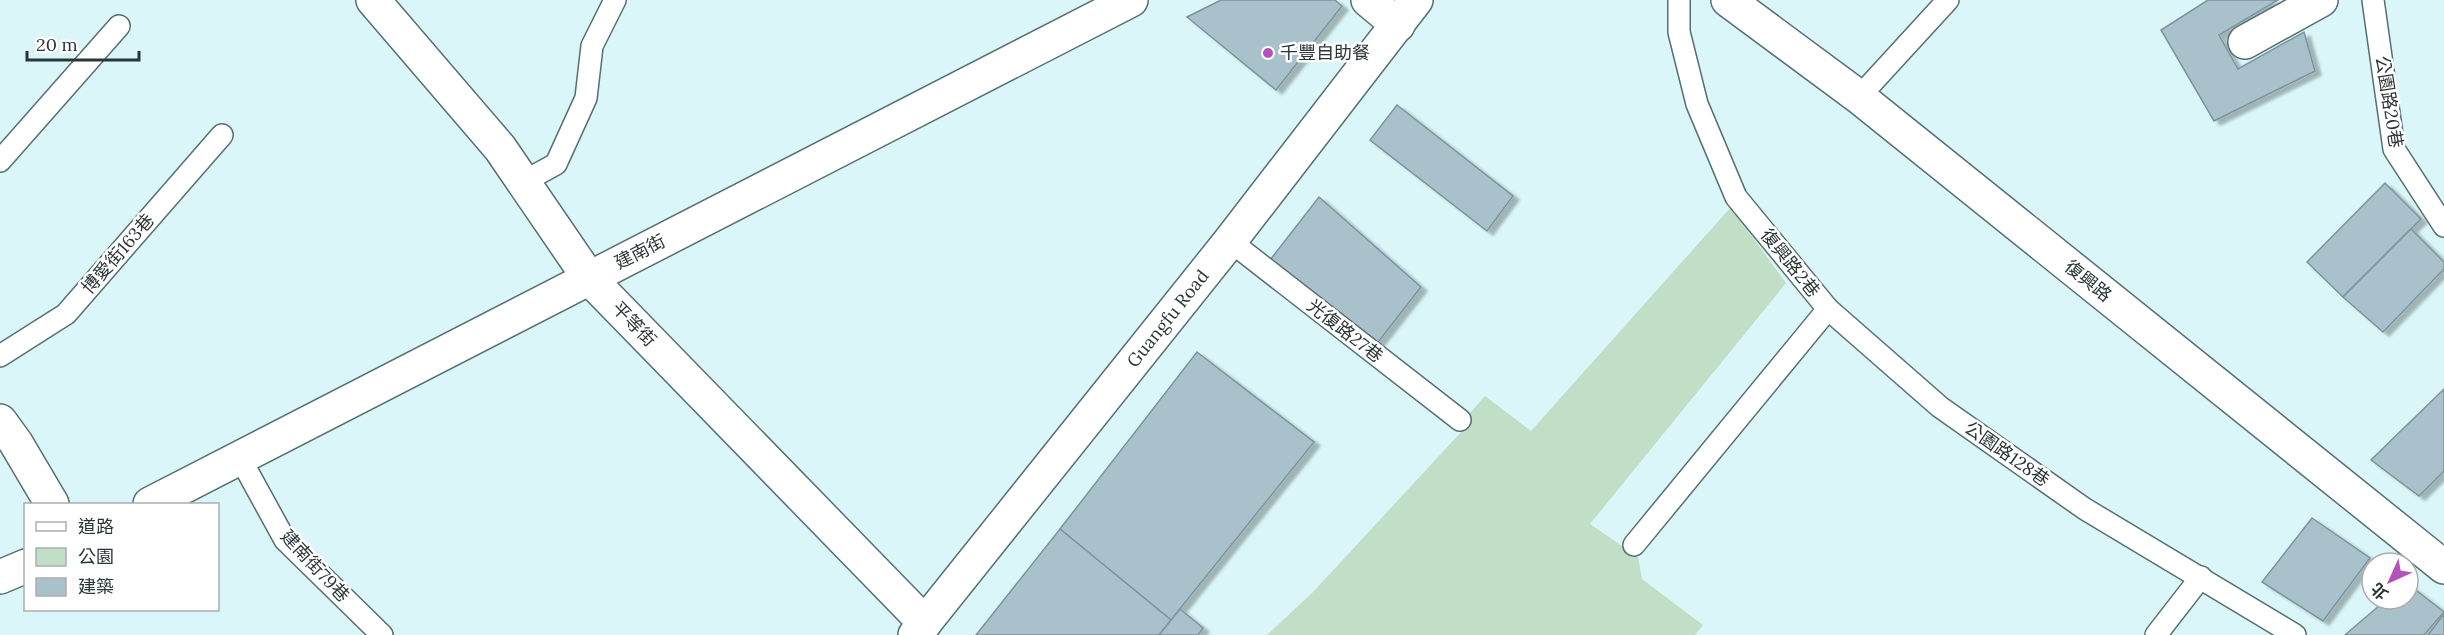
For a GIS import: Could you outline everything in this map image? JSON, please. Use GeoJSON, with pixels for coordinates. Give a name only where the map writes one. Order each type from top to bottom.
{"type":"FeatureCollection","features":[{"type":"Feature","properties":{"kind":"street","name":"平等街"},"geometry":{"type":"LineString","coordinates":[[373,0],[500,148],[589,278],[927,631]]}},
{"type":"Feature","properties":{"kind":"street","name":"建南街"},"geometry":{"type":"LineString","coordinates":[[152,503],[1131,0]]}},
{"type":"Feature","properties":{"kind":"street"},"geometry":{"type":"LineString","coordinates":[[1368,0],[1407,13]]}},
{"type":"Feature","properties":{"kind":"street","name":"復興路"},"geometry":{"type":"LineString","coordinates":[[1728,0],[1859,97],[2444,567]]}},
{"type":"Feature","properties":{"kind":"street"},"geometry":{"type":"LineString","coordinates":[[2245,42],[2321,0]]}},
{"type":"Feature","properties":{"kind":"street","name":"Guangfu Road"},"geometry":{"type":"LineString","coordinates":[[927,631],[1407,13]]}},
{"type":"Feature","properties":{"kind":"street"},"geometry":{"type":"LineString","coordinates":[[0,421],[16,443],[51,503]]}},
{"type":"Feature","properties":{"kind":"street"},"geometry":{"type":"LineString","coordinates":[[0,577],[24,567]]}},
{"type":"Feature","properties":{"kind":"lane"},"geometry":{"type":"LineString","coordinates":[[523,182],[556,164],[586,98],[592,46],[615,0]]}},
{"type":"Feature","properties":{"kind":"lane","name":"復興路2巷"},"geometry":{"type":"LineString","coordinates":[[1634,545],[1828,309],[1736,197],[1698,104],[1679,32],[1679,0]]}},
{"type":"Feature","properties":{"kind":"lane"},"geometry":{"type":"LineString","coordinates":[[1859,97],[1948,0]]}},
{"type":"Feature","properties":{"kind":"lane","name":"公園路20巷"},"geometry":{"type":"LineString","coordinates":[[2373,0],[2394,149],[2444,226]]}},
{"type":"Feature","properties":{"kind":"lane"},"geometry":{"type":"LineString","coordinates":[[0,161],[119,26]]}},
{"type":"Feature","properties":{"kind":"lane","name":"博愛街163巷"},"geometry":{"type":"LineString","coordinates":[[0,356],[66,315],[222,135]]}},
{"type":"Feature","properties":{"kind":"lane","name":"光復路27巷"},"geometry":{"type":"LineString","coordinates":[[1230,241],[1460,420]]}},
{"type":"Feature","properties":{"kind":"lane","name":"公園路128巷"},"geometry":{"type":"LineString","coordinates":[[1828,309],[1940,407],[2085,509],[2295,635]]}},
{"type":"Feature","properties":{"kind":"lane","name":"建南街79巷"},"geometry":{"type":"LineString","coordinates":[[240,458],[285,540],[382,635]]}},
{"type":"Feature","properties":{"kind":"lane"},"geometry":{"type":"LineString","coordinates":[[2156,635],[2201,577]]}},
{"type":"Feature","properties":{"kind":"green space"},"geometry":{"type":"Polygon","coordinates":[[[1731,207],[1786,283],[1590,524],[1638,557],[1642,579],[1703,625],[1695,635],[1267,635],[1313,592],[1463,430],[1468,415],[1485,396],[1531,431],[1731,207]]]}},
{"type":"Feature","properties":{"kind":"building","name":"千豐自助餐"},"geometry":{"type":"Polygon","coordinates":[[[1221,0],[1335,0],[1342,6],[1276,90],[1187,17],[1221,0]]]}},
{"type":"Feature","properties":{"kind":"building"},"geometry":{"type":"Polygon","coordinates":[[[2208,0],[2278,0],[2219,35],[2238,69],[2304,32],[2315,71],[2214,121],[2161,30],[2208,0]]]}},
{"type":"Feature","properties":{"kind":"building"},"geometry":{"type":"Polygon","coordinates":[[[1397,105],[1513,196],[1487,231],[1370,140],[1397,105]]]}},
{"type":"Feature","properties":{"kind":"building"},"geometry":{"type":"Polygon","coordinates":[[[2385,183],[2421,219],[2343,297],[2307,262],[2385,183]]]}},
{"type":"Feature","properties":{"kind":"building"},"geometry":{"type":"Polygon","coordinates":[[[1319,197],[1421,287],[1375,346],[1270,260],[1319,197]]]}},
{"type":"Feature","properties":{"kind":"building"},"geometry":{"type":"Polygon","coordinates":[[[2411,229],[2444,262],[2444,269],[2383,332],[2343,297],[2411,229]]]}},
{"type":"Feature","properties":{"kind":"building"},"geometry":{"type":"Polygon","coordinates":[[[1197,352],[1314,442],[1171,620],[1060,529],[1197,352]]]}},
{"type":"Feature","properties":{"kind":"building"},"geometry":{"type":"Polygon","coordinates":[[[2444,389],[2444,471],[2419,496],[2371,460],[2444,389]]]}},
{"type":"Feature","properties":{"kind":"building"},"geometry":{"type":"Polygon","coordinates":[[[2312,518],[2360,551],[2360,571],[2323,621],[2262,582],[2312,518]]]}},
{"type":"Feature","properties":{"kind":"building"},"geometry":{"type":"Polygon","coordinates":[[[1060,529],[1171,620],[1159,635],[976,635],[1060,529]]]}},
{"type":"Feature","properties":{"kind":"building"},"geometry":{"type":"Polygon","coordinates":[[[2420,593],[2444,612],[2424,635],[2345,635],[2373,611],[2420,611],[2420,593]]]}},
{"type":"Feature","properties":{"kind":"building"},"geometry":{"type":"Polygon","coordinates":[[[1180,609],[1203,628],[1198,635],[1159,635],[1180,609]]]}},
{"type":"Feature","properties":{"kind":"building"},"geometry":{"type":"Polygon","coordinates":[[[2444,614],[2444,635],[2428,635],[2444,614]]]}},
{"type":"Feature","properties":{"kind":"place","name":"千豐自助餐"},"geometry":{"type":"Point","coordinates":[1268,53]}}]}
